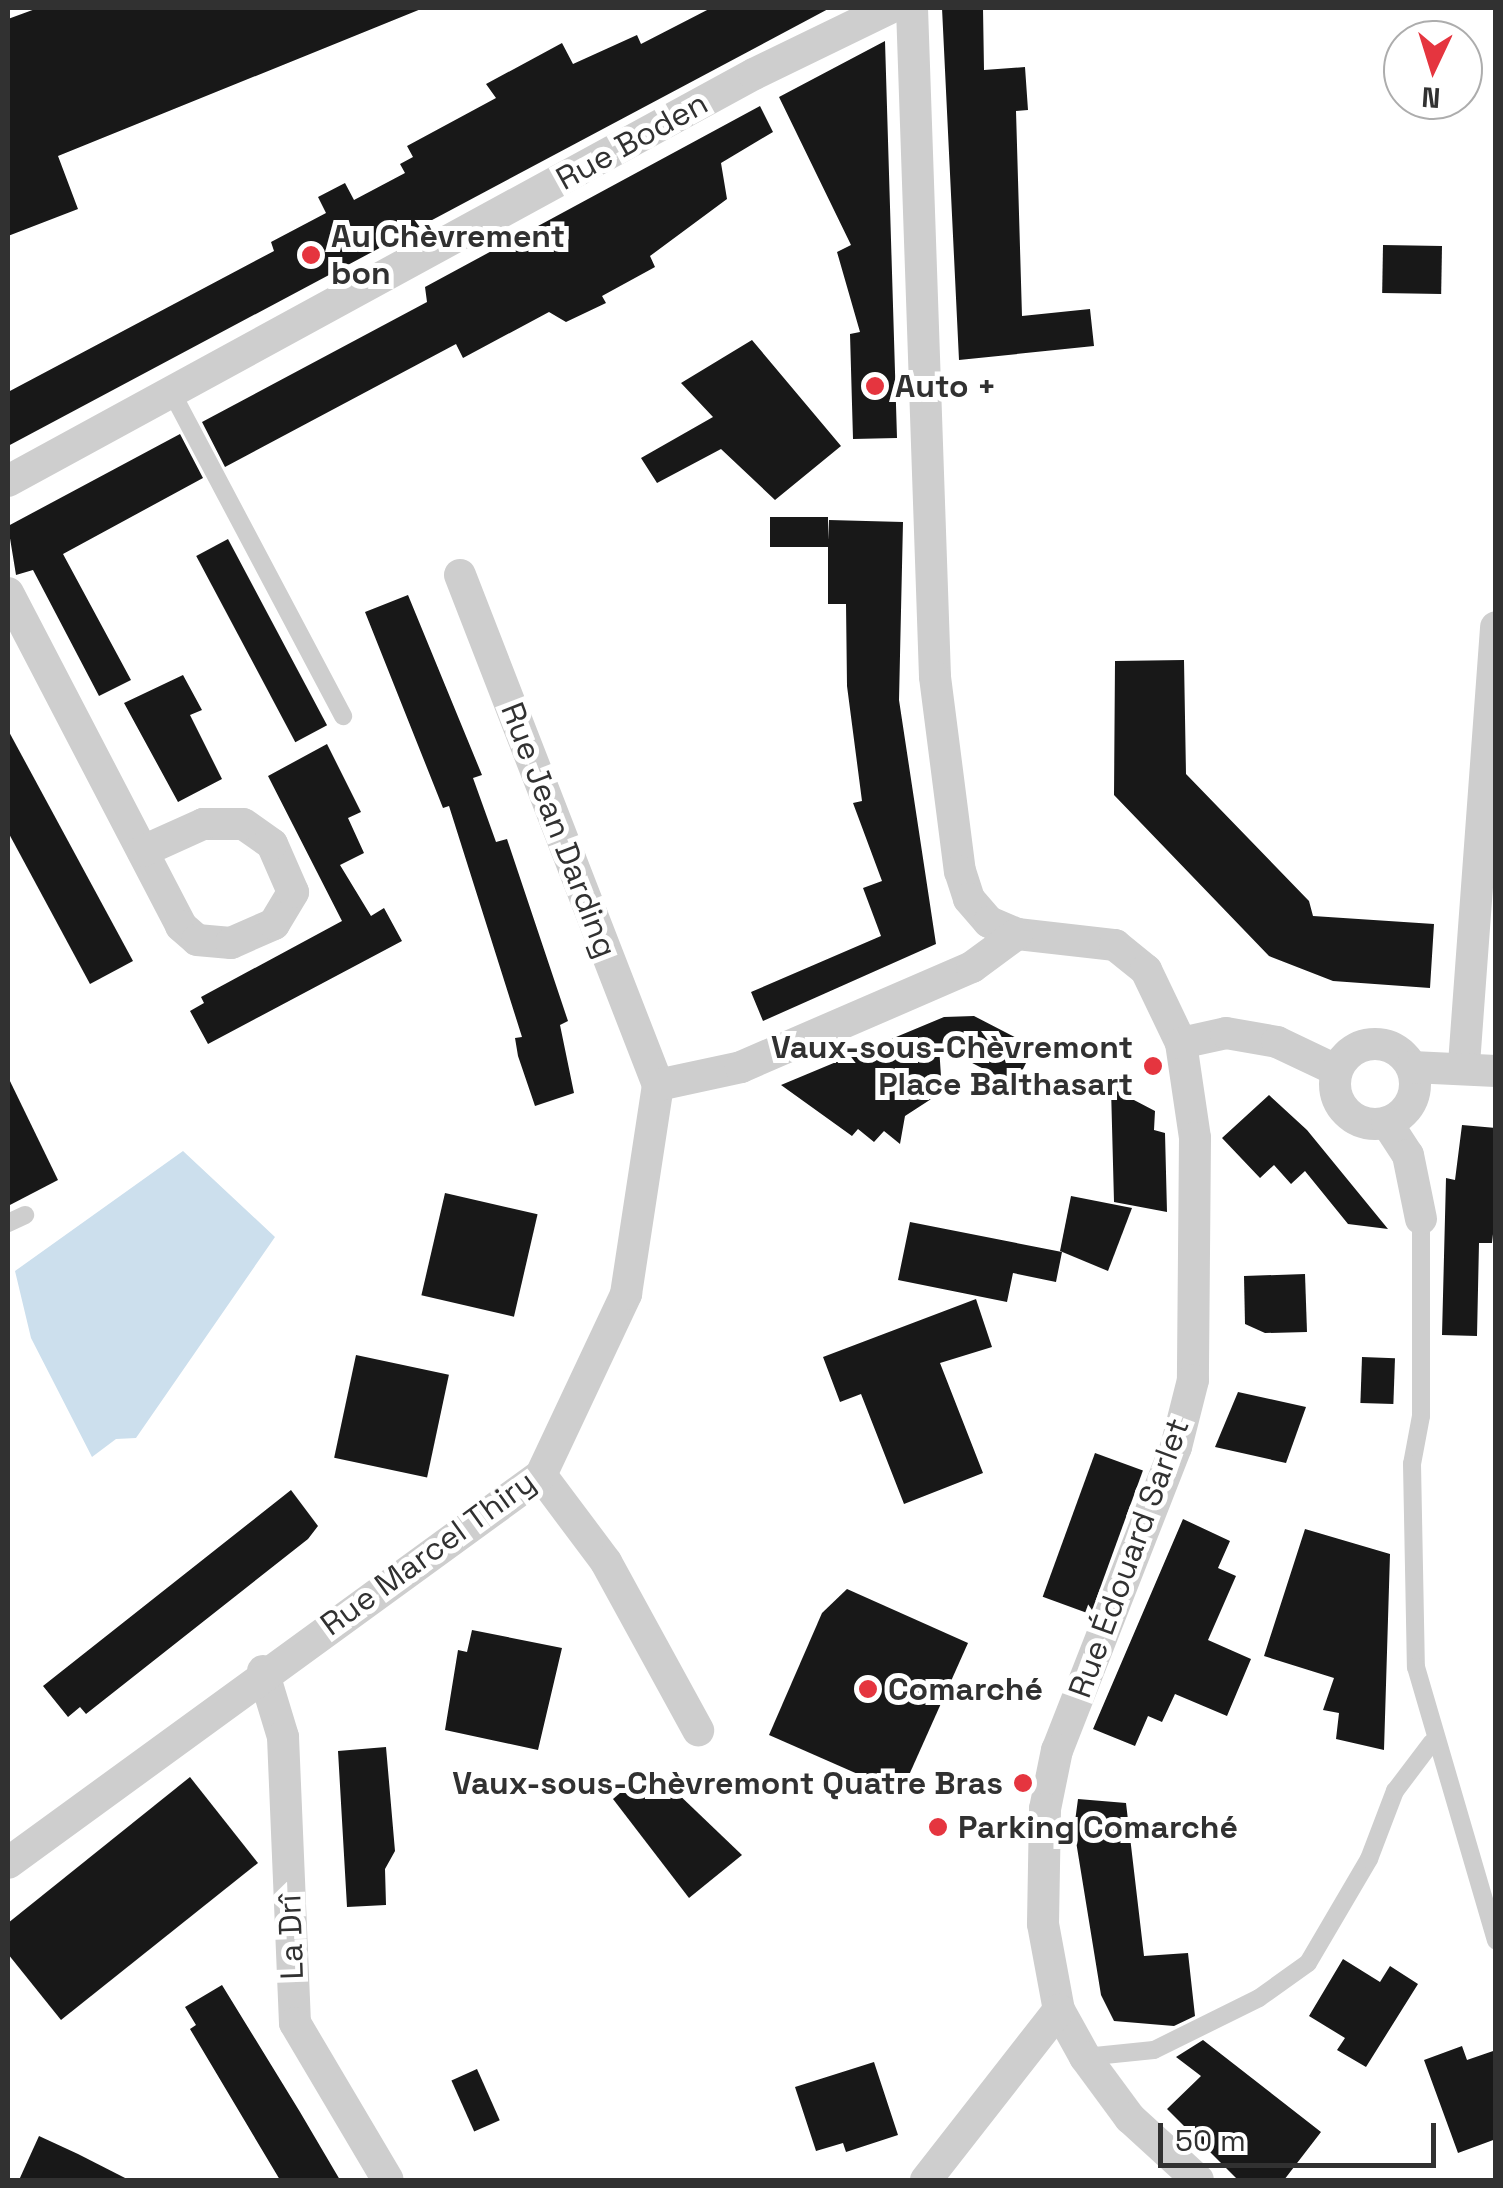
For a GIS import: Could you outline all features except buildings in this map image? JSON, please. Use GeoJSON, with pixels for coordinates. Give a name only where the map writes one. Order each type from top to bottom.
{"type":"FeatureCollection","features":[{"type":"Feature","properties":{"kind":"street","name":"Rue Boden"},"geometry":{"type":"LineString","coordinates":[[8,481],[890,8]]}},
{"type":"Feature","properties":{"kind":"street"},"geometry":{"type":"LineString","coordinates":[[912,8],[936,702],[969,899],[989,922],[1018,934]]}},
{"type":"Feature","properties":{"kind":"street","name":"Rue Jean Darding"},"geometry":{"type":"LineString","coordinates":[[460,575],[658,1085]]}},
{"type":"Feature","properties":{"kind":"street"},"geometry":{"type":"LineString","coordinates":[[8,592],[181,926],[197,940],[231,943],[274,924],[293,892],[272,844],[243,824],[203,824],[143,851]]}},
{"type":"Feature","properties":{"kind":"street"},"geometry":{"type":"LineString","coordinates":[[1412,1067],[1409,1106],[1387,1122],[1350,1116],[1336,1096],[1336,1070],[1366,1044],[1394,1048],[1412,1067],[1480,1067],[1496,627]]}},
{"type":"Feature","properties":{"kind":"street"},"geometry":{"type":"LineString","coordinates":[[658,1085],[741,1068],[972,967],[1018,934]]}},
{"type":"Feature","properties":{"kind":"street","name":"Rue Édouard Sarlet"},"geometry":{"type":"LineString","coordinates":[[1018,934],[1075,934],[1115,946],[1146,970],[1181,1043],[1197,1176],[1193,1380],[1176,1447],[1058,1750],[1048,1794],[1043,1924],[1059,2010],[1086,2057],[1130,2118],[1198,2180]]}},
{"type":"Feature","properties":{"kind":"street"},"geometry":{"type":"LineString","coordinates":[[1181,1043],[1226,1033],[1277,1042],[1336,1070]]}},
{"type":"Feature","properties":{"kind":"street","name":"Rue Marcel Thiry"},"geometry":{"type":"LineString","coordinates":[[8,1862],[263,1671],[541,1474],[626,1294],[658,1085]]}},
{"type":"Feature","properties":{"kind":"street"},"geometry":{"type":"LineString","coordinates":[[1387,1122],[1408,1155],[1422,1219]]}},
{"type":"Feature","properties":{"kind":"street"},"geometry":{"type":"LineString","coordinates":[[541,1474],[606,1562],[698,1730]]}},
{"type":"Feature","properties":{"kind":"street","name":"La Drî"},"geometry":{"type":"LineString","coordinates":[[263,1671],[283,1738],[295,2023],[388,2180]]}},
{"type":"Feature","properties":{"kind":"street"},"geometry":{"type":"LineString","coordinates":[[926,2180],[1059,2010]]}},
{"type":"Feature","properties":{"kind":"lane"},"geometry":{"type":"LineString","coordinates":[[171,391],[343,716]]}},
{"type":"Feature","properties":{"kind":"lane"},"geometry":{"type":"LineString","coordinates":[[1422,1219],[1422,1416],[1412,1464],[1415,1648],[1432,1742],[1496,1941]]}},
{"type":"Feature","properties":{"kind":"lane"},"geometry":{"type":"LineString","coordinates":[[1086,2057],[1154,2050],[1259,1998],[1308,1963],[1369,1859],[1395,1790],[1432,1742]]}},
{"type":"Feature","properties":{"kind":"water"},"geometry":{"type":"Polygon","coordinates":[[[183,1151],[275,1237],[136,1438],[116,1439],[92,1457],[31,1338],[15,1271],[183,1151]]]}},
{"type":"Feature","properties":{"kind":"place","name":"Au Chèvrement bon"},"geometry":{"type":"Point","coordinates":[311,255]}},
{"type":"Feature","properties":{"kind":"place","name":"Auto +"},"geometry":{"type":"Point","coordinates":[875,386]}},
{"type":"Feature","properties":{"kind":"place","name":"Vaux-sous-Chèvremont Place Balthasart"},"geometry":{"type":"Point","coordinates":[1153,1066]}},
{"type":"Feature","properties":{"kind":"place","name":"Comarché"},"geometry":{"type":"Point","coordinates":[868,1689]}},
{"type":"Feature","properties":{"kind":"place","name":"Vaux-sous-Chèvremont Quatre Bras"},"geometry":{"type":"Point","coordinates":[1023,1783]}},
{"type":"Feature","properties":{"kind":"place","name":"Parking Comarché"},"geometry":{"type":"Point","coordinates":[938,1827]}}]}
